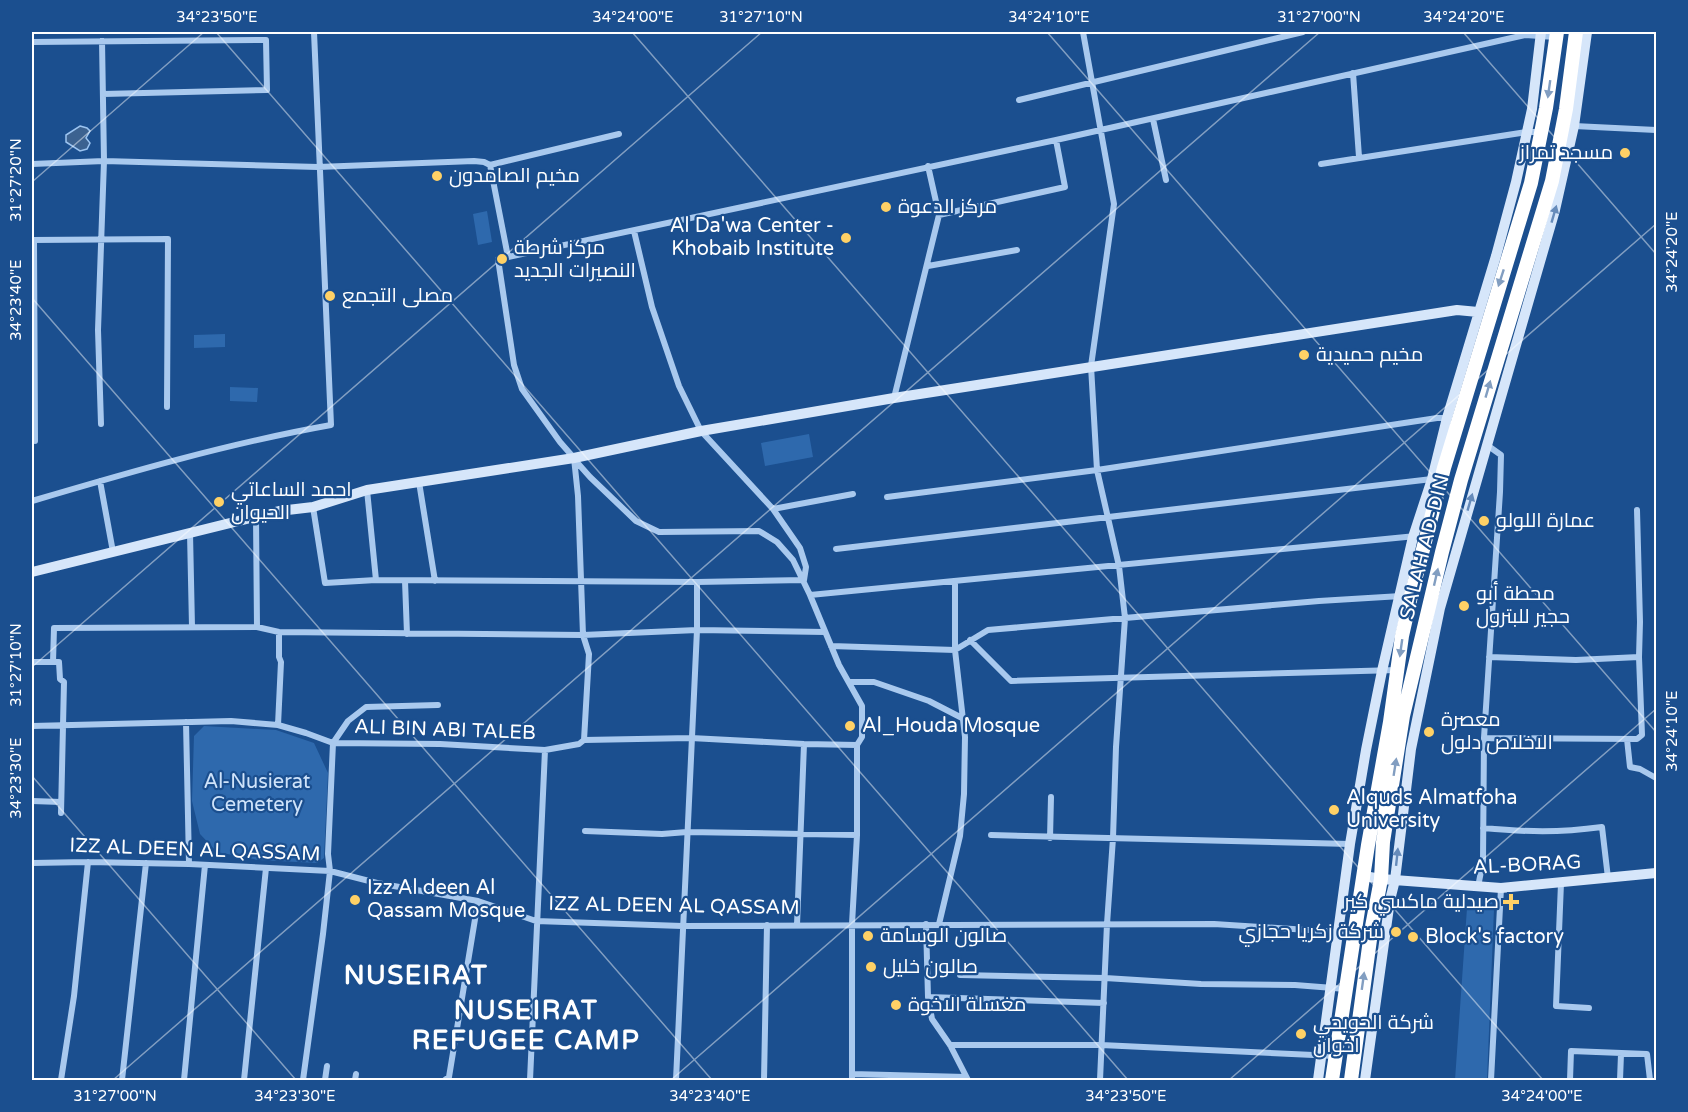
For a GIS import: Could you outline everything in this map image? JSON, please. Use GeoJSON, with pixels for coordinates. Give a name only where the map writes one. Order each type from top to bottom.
{"type":"FeatureCollection","features":[{"type":"Feature","properties":{"kind":"highway","name":"SALAH AD-DIN"},"geometry":{"type":"LineString","coordinates":[[1351,1080],[1371,932],[1388,880],[1383,842],[1413,670],[1461,480],[1552,181],[1566,109],[1576,32]]}},
{"type":"Feature","properties":{"kind":"highway","name":"SALAH AD-DIN"},"geometry":{"type":"LineString","coordinates":[[1332,1080],[1336,1056],[1339,988],[1355,933],[1397,670],[1405,596],[1420,536],[1531,183],[1542,132],[1557,34]]}},
{"type":"Feature","properties":{"kind":"main road"},"geometry":{"type":"LineString","coordinates":[[1365,1080],[1388,912],[1388,880],[1411,749],[1438,618],[1555,210],[1574,126],[1587,32]]}},
{"type":"Feature","properties":{"kind":"main road"},"geometry":{"type":"LineString","coordinates":[[1420,536],[1447,418],[1502,235],[1532,110],[1534,33]]}},
{"type":"Feature","properties":{"kind":"main road"},"geometry":{"type":"LineString","coordinates":[[32,572],[279,511],[312,507],[367,490],[574,458],[701,431],[1091,366],[1457,310],[1478,312]]}},
{"type":"Feature","properties":{"kind":"main road"},"geometry":{"type":"LineString","coordinates":[[1318,1080],[1339,988],[1338,932],[1366,750],[1382,670],[1405,596]]}},
{"type":"Feature","properties":{"kind":"main road","name":"AL-BORAG"},"geometry":{"type":"LineString","coordinates":[[1364,876],[1388,880],[1501,888],[1656,873]]}},
{"type":"Feature","properties":{"kind":"street"},"geometry":{"type":"LineString","coordinates":[[32,501],[100,480],[280,434],[331,425],[318,167],[314,32]]}},
{"type":"Feature","properties":{"kind":"street"},"geometry":{"type":"LineString","coordinates":[[1083,32],[1114,204],[1091,366],[1097,470],[1119,566],[1125,618],[1116,747],[1100,1080]]}},
{"type":"Feature","properties":{"kind":"street"},"geometry":{"type":"LineString","coordinates":[[1019,100],[1303,32]]}},
{"type":"Feature","properties":{"kind":"street"},"geometry":{"type":"LineString","coordinates":[[926,924],[928,997],[932,1019],[950,1045],[967,1079],[852,1077],[852,924],[857,835],[857,744],[862,737],[862,706],[839,665],[804,580],[793,560],[777,542],[759,531],[659,532],[636,521],[590,477],[560,442],[522,389],[514,365],[498,259],[1153,119],[1534,33],[1557,34]]}},
{"type":"Feature","properties":{"kind":"street"},"geometry":{"type":"LineString","coordinates":[[32,42],[266,40],[267,90],[103,94]]}},
{"type":"Feature","properties":{"kind":"street"},"geometry":{"type":"LineString","coordinates":[[101,424],[98,330],[104,161],[102,41]]}},
{"type":"Feature","properties":{"kind":"street"},"geometry":{"type":"LineString","coordinates":[[1353,73],[1359,158]]}},
{"type":"Feature","properties":{"kind":"street"},"geometry":{"type":"LineString","coordinates":[[1153,119],[1166,180]]}},
{"type":"Feature","properties":{"kind":"street"},"geometry":{"type":"LineString","coordinates":[[1574,126],[1656,130]]}},
{"type":"Feature","properties":{"kind":"street"},"geometry":{"type":"LineString","coordinates":[[1321,164],[1527,132],[1542,132]]}},
{"type":"Feature","properties":{"kind":"street"},"geometry":{"type":"LineString","coordinates":[[32,164],[104,161],[318,167],[474,161],[489,165],[619,134]]}},
{"type":"Feature","properties":{"kind":"street"},"geometry":{"type":"LineString","coordinates":[[939,215],[1065,187],[1056,140]]}},
{"type":"Feature","properties":{"kind":"street"},"geometry":{"type":"LineString","coordinates":[[489,165],[508,257]]}},
{"type":"Feature","properties":{"kind":"street"},"geometry":{"type":"LineString","coordinates":[[894,398],[939,215],[928,166]]}},
{"type":"Feature","properties":{"kind":"street"},"geometry":{"type":"LineString","coordinates":[[634,231],[656,318],[679,386],[701,431],[772,509],[800,548],[806,567],[804,580]]}},
{"type":"Feature","properties":{"kind":"street"},"geometry":{"type":"LineString","coordinates":[[35,441],[33,240],[168,239],[167,407]]}},
{"type":"Feature","properties":{"kind":"street"},"geometry":{"type":"LineString","coordinates":[[928,266],[1017,250]]}},
{"type":"Feature","properties":{"kind":"street"},"geometry":{"type":"LineString","coordinates":[[887,497],[1097,470],[1447,418]]}},
{"type":"Feature","properties":{"kind":"street"},"geometry":{"type":"LineString","coordinates":[[1478,887],[1483,861],[1484,738],[1501,455],[1486,446]]}},
{"type":"Feature","properties":{"kind":"street"},"geometry":{"type":"LineString","coordinates":[[574,458],[578,496],[583,635],[589,654],[584,740]]}},
{"type":"Feature","properties":{"kind":"street"},"geometry":{"type":"LineString","coordinates":[[836,549],[1432,479]]}},
{"type":"Feature","properties":{"kind":"street"},"geometry":{"type":"LineString","coordinates":[[100,480],[112,552]]}},
{"type":"Feature","properties":{"kind":"street"},"geometry":{"type":"LineString","coordinates":[[419,482],[435,581]]}},
{"type":"Feature","properties":{"kind":"street"},"geometry":{"type":"LineString","coordinates":[[367,490],[376,580]]}},
{"type":"Feature","properties":{"kind":"street"},"geometry":{"type":"LineString","coordinates":[[772,509],[853,494]]}},
{"type":"Feature","properties":{"kind":"street"},"geometry":{"type":"LineString","coordinates":[[312,507],[325,582],[804,580]]}},
{"type":"Feature","properties":{"kind":"street"},"geometry":{"type":"LineString","coordinates":[[1484,738],[1637,739],[1642,735],[1637,510]]}},
{"type":"Feature","properties":{"kind":"street"},"geometry":{"type":"LineString","coordinates":[[256,517],[257,627]]}},
{"type":"Feature","properties":{"kind":"street"},"geometry":{"type":"LineString","coordinates":[[190,532],[192,627]]}},
{"type":"Feature","properties":{"kind":"street"},"geometry":{"type":"LineString","coordinates":[[810,595],[1420,536]]}},
{"type":"Feature","properties":{"kind":"street"},"geometry":{"type":"LineString","coordinates":[[405,581],[408,634]]}},
{"type":"Feature","properties":{"kind":"street"},"geometry":{"type":"LineString","coordinates":[[676,1080],[697,630],[697,582]]}},
{"type":"Feature","properties":{"kind":"street"},"geometry":{"type":"LineString","coordinates":[[939,924],[960,836],[965,768],[965,736],[955,650],[956,582]]}},
{"type":"Feature","properties":{"kind":"street"},"geometry":{"type":"LineString","coordinates":[[831,646],[955,650],[988,630],[1319,601],[1405,596]]}},
{"type":"Feature","properties":{"kind":"street"},"geometry":{"type":"LineString","coordinates":[[53,662],[54,628],[257,627],[279,632],[583,635],[697,630],[825,632]]}},
{"type":"Feature","properties":{"kind":"street"},"geometry":{"type":"LineString","coordinates":[[278,725],[281,662],[279,632]]}},
{"type":"Feature","properties":{"kind":"street"},"geometry":{"type":"LineString","coordinates":[[970,640],[1011,681],[1397,670]]}},
{"type":"Feature","properties":{"kind":"street"},"geometry":{"type":"LineString","coordinates":[[1489,657],[1576,660],[1639,657]]}},
{"type":"Feature","properties":{"kind":"street"},"geometry":{"type":"LineString","coordinates":[[32,662],[59,662],[60,679],[63,682],[61,813]]}},
{"type":"Feature","properties":{"kind":"street"},"geometry":{"type":"LineString","coordinates":[[849,682],[874,682],[894,688],[962,717]]}},
{"type":"Feature","properties":{"kind":"street"},"geometry":{"type":"LineString","coordinates":[[303,1080],[330,871],[328,854],[333,743],[348,721],[366,707],[438,705]]}},
{"type":"Feature","properties":{"kind":"street","name":"ALI BIN ABI TALEB"},"geometry":{"type":"LineString","coordinates":[[32,726],[231,721],[278,725],[333,743],[440,744],[545,750],[579,744],[584,740],[691,738],[804,744],[857,744]]}},
{"type":"Feature","properties":{"kind":"street"},"geometry":{"type":"LineString","coordinates":[[186,722],[189,864]]}},
{"type":"Feature","properties":{"kind":"street"},"geometry":{"type":"LineString","coordinates":[[1627,739],[1630,767],[1640,769],[1656,778]]}},
{"type":"Feature","properties":{"kind":"street"},"geometry":{"type":"LineString","coordinates":[[797,925],[804,744]]}},
{"type":"Feature","properties":{"kind":"street"},"geometry":{"type":"LineString","coordinates":[[530,1080],[545,750]]}},
{"type":"Feature","properties":{"kind":"street"},"geometry":{"type":"LineString","coordinates":[[1050,838],[1051,797]]}},
{"type":"Feature","properties":{"kind":"street"},"geometry":{"type":"LineString","coordinates":[[32,801],[61,801]]}},
{"type":"Feature","properties":{"kind":"street"},"geometry":{"type":"LineString","coordinates":[[1483,828],[1568,832],[1602,827],[1608,879]]}},
{"type":"Feature","properties":{"kind":"street"},"geometry":{"type":"LineString","coordinates":[[585,831],[662,834],[687,832],[857,835]]}},
{"type":"Feature","properties":{"kind":"street"},"geometry":{"type":"LineString","coordinates":[[991,835],[1350,844]]}},
{"type":"Feature","properties":{"kind":"street"},"geometry":{"type":"LineString","coordinates":[[61,1080],[74,996],[88,862]]}},
{"type":"Feature","properties":{"kind":"street","name":"IZZ AL DEEN AL QASSAM"},"geometry":{"type":"LineString","coordinates":[[32,863],[189,864],[330,871],[377,883],[478,901],[536,921],[682,926],[1214,924],[1355,933]]}},
{"type":"Feature","properties":{"kind":"street"},"geometry":{"type":"LineString","coordinates":[[122,1080],[146,863]]}},
{"type":"Feature","properties":{"kind":"street"},"geometry":{"type":"LineString","coordinates":[[184,1080],[205,865]]}},
{"type":"Feature","properties":{"kind":"street"},"geometry":{"type":"LineString","coordinates":[[244,1080],[266,868]]}},
{"type":"Feature","properties":{"kind":"street"},"geometry":{"type":"LineString","coordinates":[[1562,883],[1556,1006],[1589,1008]]}},
{"type":"Feature","properties":{"kind":"street"},"geometry":{"type":"LineString","coordinates":[[1491,1080],[1501,888]]}},
{"type":"Feature","properties":{"kind":"street"},"geometry":{"type":"LineString","coordinates":[[445,1080],[449,1077],[478,901]]}},
{"type":"Feature","properties":{"kind":"street"},"geometry":{"type":"LineString","coordinates":[[764,1080],[767,926]]}},
{"type":"Feature","properties":{"kind":"street"},"geometry":{"type":"LineString","coordinates":[[960,975],[1105,978],[1202,984],[1339,988]]}},
{"type":"Feature","properties":{"kind":"street"},"geometry":{"type":"LineString","coordinates":[[928,997],[1104,1003]]}},
{"type":"Feature","properties":{"kind":"street"},"geometry":{"type":"LineString","coordinates":[[950,1045],[1101,1046],[1336,1056]]}},
{"type":"Feature","properties":{"kind":"street"},"geometry":{"type":"LineString","coordinates":[[1570,1080],[1571,1051],[1647,1054],[1650,1080]]}},
{"type":"Feature","properties":{"kind":"street"},"geometry":{"type":"LineString","coordinates":[[1620,1080],[1621,1054]]}},
{"type":"Feature","properties":{"kind":"street"},"geometry":{"type":"LineString","coordinates":[[325,1080],[327,1066]]}},
{"type":"Feature","properties":{"kind":"green space"},"geometry":{"type":"Polygon","coordinates":[[[487,211],[492,242],[478,245],[473,214],[487,211]]]}},
{"type":"Feature","properties":{"kind":"green space"},"geometry":{"type":"Polygon","coordinates":[[[225,334],[225,347],[194,348],[194,335],[225,334]]]}},
{"type":"Feature","properties":{"kind":"green space"},"geometry":{"type":"Polygon","coordinates":[[[230,387],[258,388],[257,402],[230,401],[230,387]]]}},
{"type":"Feature","properties":{"kind":"green space"},"geometry":{"type":"Polygon","coordinates":[[[809,434],[813,457],[765,466],[761,443],[809,434]]]}},
{"type":"Feature","properties":{"kind":"green space","name":"Al-Nusierat Cemetery"},"geometry":{"type":"Polygon","coordinates":[[[204,726],[276,730],[314,743],[328,773],[324,858],[317,863],[258,860],[217,852],[200,834],[192,801],[194,736],[204,726]]]}},
{"type":"Feature","properties":{"kind":"green space"},"geometry":{"type":"Polygon","coordinates":[[[1474,900],[1492,902],[1494,909],[1487,1080],[1455,1080],[1467,908],[1474,900]]]}},
{"type":"Feature","properties":{"kind":"shaded area"},"geometry":{"type":"Polygon","coordinates":[[[80,126],[90,131],[86,138],[90,143],[87,149],[80,151],[66,142],[66,135],[80,126]]]}},
{"type":"Feature","properties":{"kind":"place","name":"مسجد تمراز"},"geometry":{"type":"Point","coordinates":[1625,153]}},
{"type":"Feature","properties":{"kind":"place","name":"مخيم الصامدون"},"geometry":{"type":"Point","coordinates":[437,176]}},
{"type":"Feature","properties":{"kind":"place","name":"مركز الدعوة"},"geometry":{"type":"Point","coordinates":[886,207]}},
{"type":"Feature","properties":{"kind":"place","name":"Al Da'wa Center - Khobaib Institute"},"geometry":{"type":"Point","coordinates":[846,238]}},
{"type":"Feature","properties":{"kind":"place","name":"مركز شرطة النصيرات الجديد"},"geometry":{"type":"Point","coordinates":[502,259]}},
{"type":"Feature","properties":{"kind":"place","name":"مصلى التجمع"},"geometry":{"type":"Point","coordinates":[330,296]}},
{"type":"Feature","properties":{"kind":"place","name":"مخيم حميدية"},"geometry":{"type":"Point","coordinates":[1304,355]}},
{"type":"Feature","properties":{"kind":"place","name":"احمد الساعاتي الحيوان"},"geometry":{"type":"Point","coordinates":[219,502]}},
{"type":"Feature","properties":{"kind":"place","name":"عمارة اللولو"},"geometry":{"type":"Point","coordinates":[1484,521]}},
{"type":"Feature","properties":{"kind":"place","name":"محطة أبو حجير للبترول"},"geometry":{"type":"Point","coordinates":[1464,606]}},
{"type":"Feature","properties":{"kind":"place","name":"Al_Houda Mosque"},"geometry":{"type":"Point","coordinates":[850,726]}},
{"type":"Feature","properties":{"kind":"place","name":"معصرة الاخلاص دلول"},"geometry":{"type":"Point","coordinates":[1429,732]}},
{"type":"Feature","properties":{"kind":"place","name":"Alquds Almatfoha University"},"geometry":{"type":"Point","coordinates":[1334,810]}},
{"type":"Feature","properties":{"kind":"place","name":"Izz Al deen Al Qassam Mosque"},"geometry":{"type":"Point","coordinates":[355,900]}},
{"type":"Feature","properties":{"kind":"place","name":"صيدلية ماكسي كير"},"geometry":{"type":"Point","coordinates":[1511,902]}},
{"type":"Feature","properties":{"kind":"place","name":"شركة زكريا حجازي"},"geometry":{"type":"Point","coordinates":[1396,932]}},
{"type":"Feature","properties":{"kind":"place","name":"صالون الوسامة"},"geometry":{"type":"Point","coordinates":[868,936]}},
{"type":"Feature","properties":{"kind":"place","name":"Block's factory"},"geometry":{"type":"Point","coordinates":[1413,937]}},
{"type":"Feature","properties":{"kind":"place","name":"صالون خليل"},"geometry":{"type":"Point","coordinates":[871,967]}},
{"type":"Feature","properties":{"kind":"place","name":"مغسلة الاخوة"},"geometry":{"type":"Point","coordinates":[896,1005]}},
{"type":"Feature","properties":{"kind":"place","name":"شركة الحويحي اخوان"},"geometry":{"type":"Point","coordinates":[1301,1034]}},
{"type":"Feature","properties":{"kind":"district","name":"NUSEIRAT"},"geometry":{"type":"Point","coordinates":[416,975]}},
{"type":"Feature","properties":{"kind":"district","name":"NUSEIRAT REFUGEE CAMP"},"geometry":{"type":"Point","coordinates":[526,1025]}}]}
